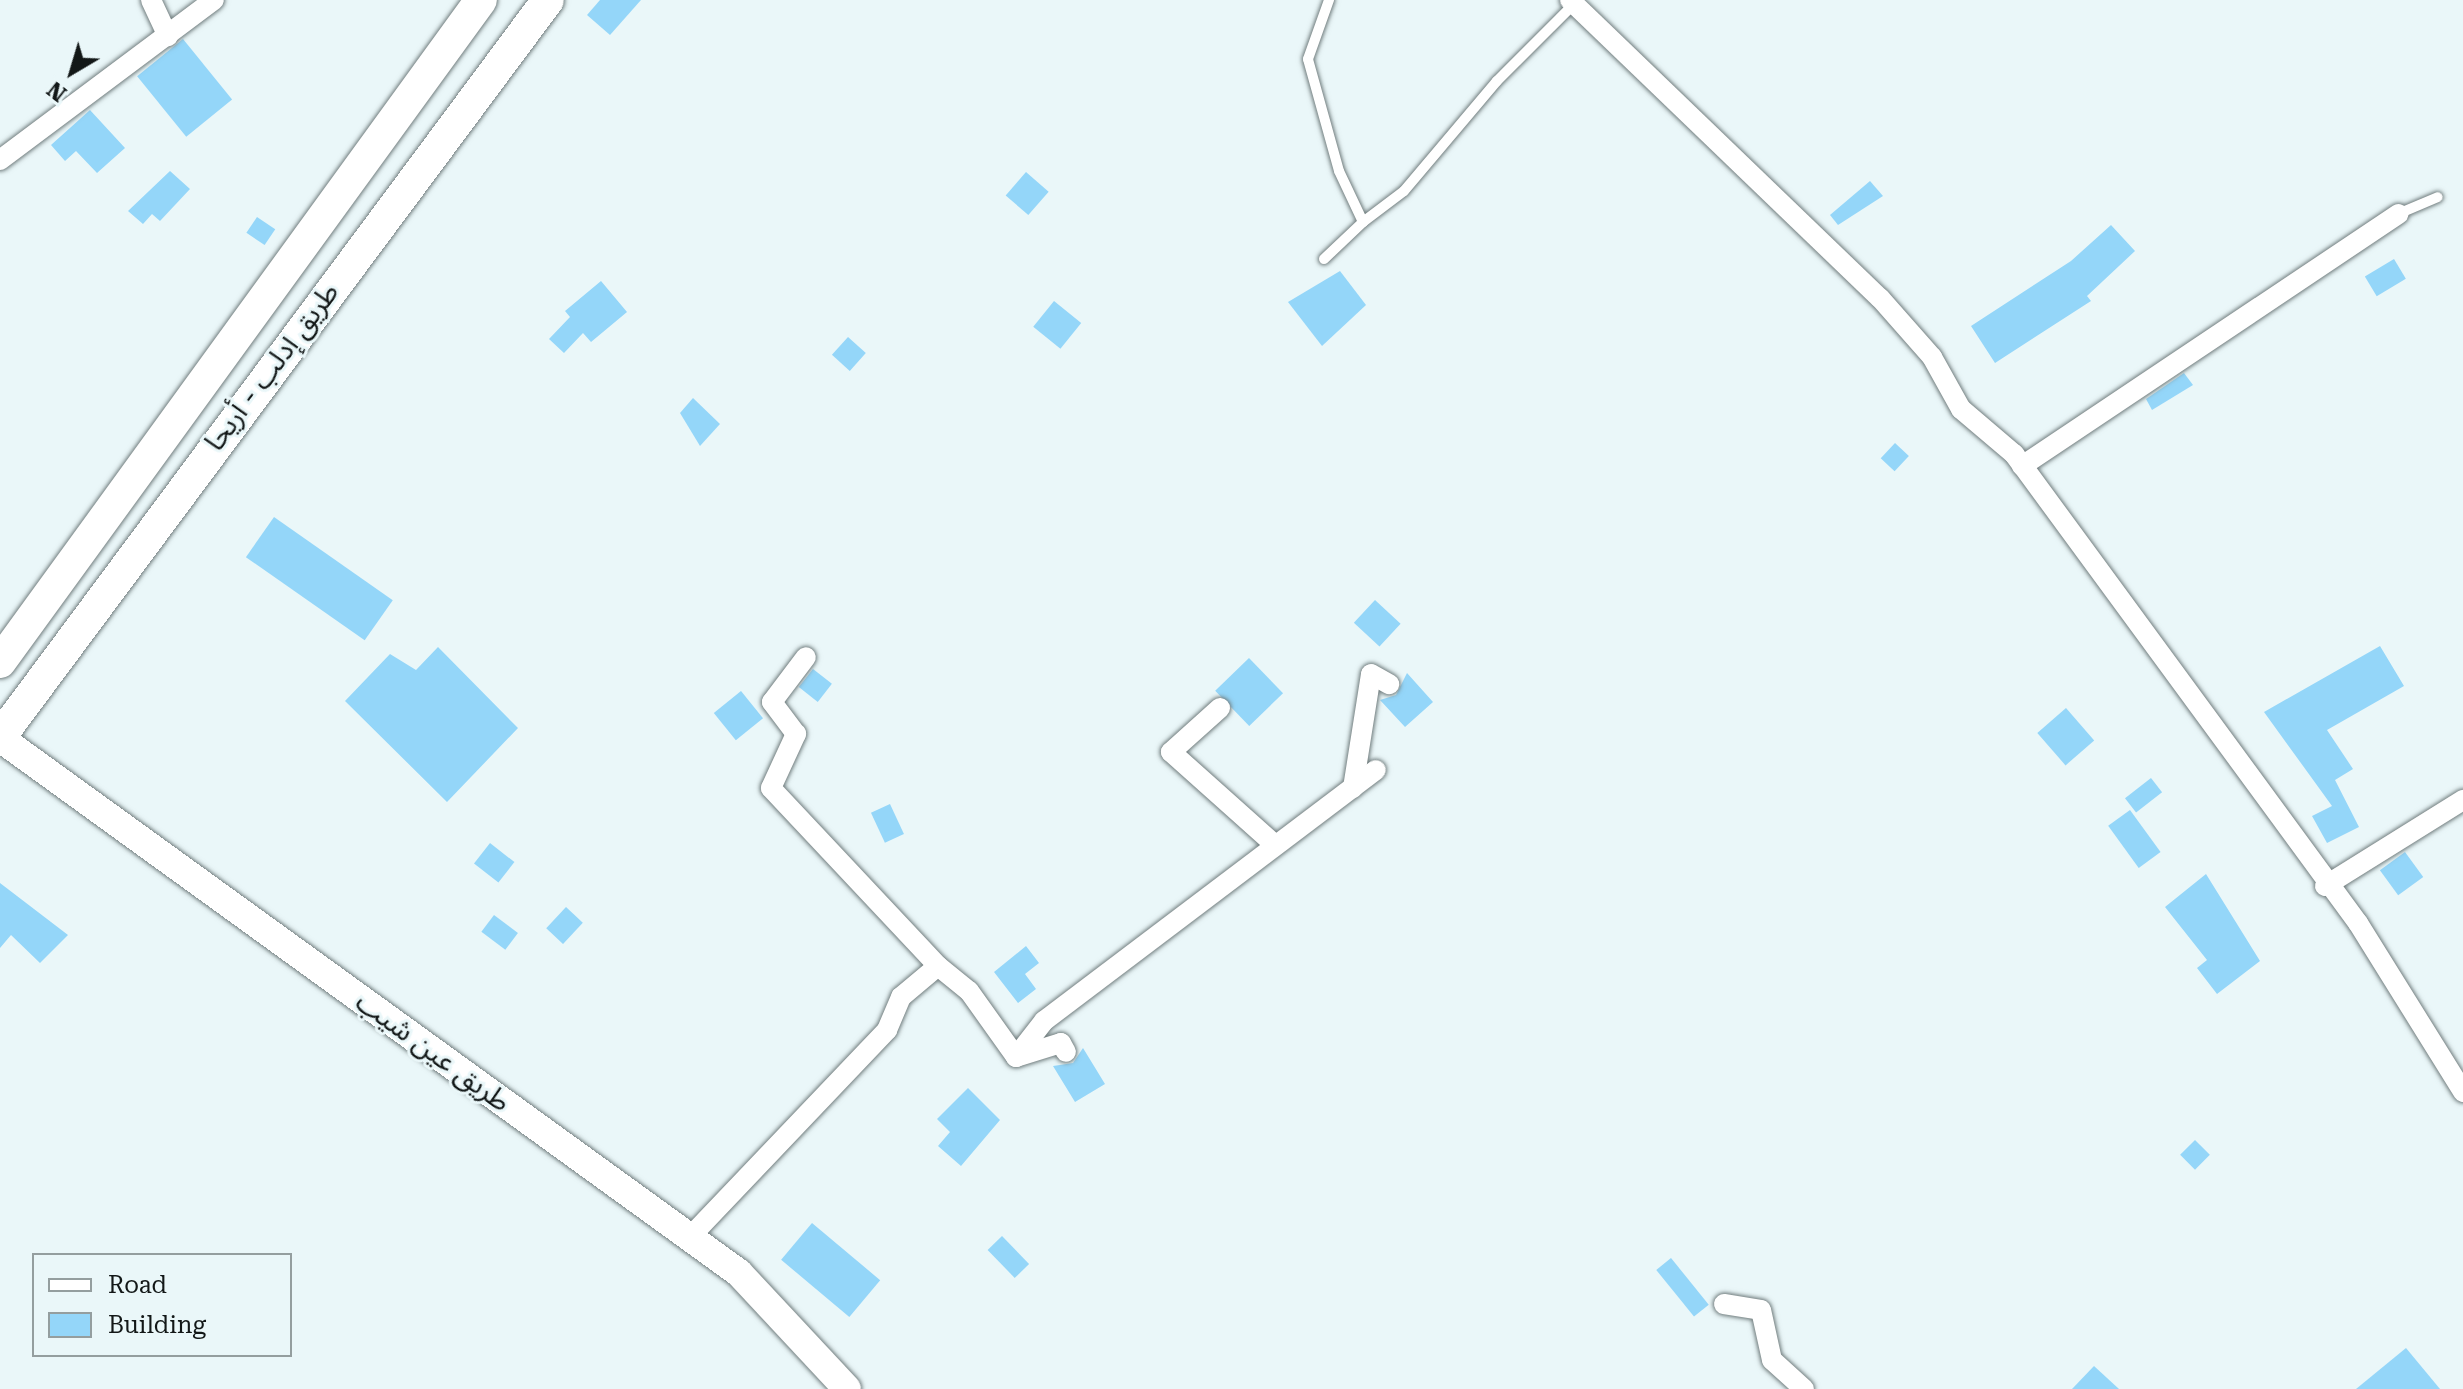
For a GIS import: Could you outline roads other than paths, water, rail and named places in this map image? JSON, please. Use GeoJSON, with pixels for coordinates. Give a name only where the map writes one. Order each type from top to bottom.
{"type":"FeatureCollection","features":[{"type":"Feature","properties":{"kind":"main road","name":"طريق إدلب - أريحا"},"geometry":{"type":"LineString","coordinates":[[0,662],[87,547],[481,0]]}},
{"type":"Feature","properties":{"kind":"main road","name":"طريق إدلب - أريحا"},"geometry":{"type":"LineString","coordinates":[[0,737],[119,572],[548,0]]}},
{"type":"Feature","properties":{"kind":"main road"},"geometry":{"type":"LineString","coordinates":[[87,547],[119,572]]}},
{"type":"Feature","properties":{"kind":"main road","name":"طريق عين شيب"},"geometry":{"type":"LineString","coordinates":[[0,737],[739,1273],[847,1389]]}},
{"type":"Feature","properties":{"kind":"street"},"geometry":{"type":"LineString","coordinates":[[151,0],[168,36]]}},
{"type":"Feature","properties":{"kind":"street"},"geometry":{"type":"LineString","coordinates":[[0,160],[213,0]]}},
{"type":"Feature","properties":{"kind":"street"},"geometry":{"type":"LineString","coordinates":[[1572,2],[1880,298],[1932,357],[1961,409],[2022,466],[2126,598],[2325,886],[2358,923],[2463,1092]]}},
{"type":"Feature","properties":{"kind":"street"},"geometry":{"type":"LineString","coordinates":[[2022,466],[2398,214]]}},
{"type":"Feature","properties":{"kind":"street"},"geometry":{"type":"LineString","coordinates":[[806,657],[772,702],[796,734],[771,788],[938,966],[969,991],[1016,1057]]}},
{"type":"Feature","properties":{"kind":"street"},"geometry":{"type":"LineString","coordinates":[[1353,788],[1371,674],[1389,684]]}},
{"type":"Feature","properties":{"kind":"street"},"geometry":{"type":"LineString","coordinates":[[1220,708],[1171,752],[1275,845]]}},
{"type":"Feature","properties":{"kind":"street"},"geometry":{"type":"LineString","coordinates":[[1016,1057],[1044,1021],[1376,770]]}},
{"type":"Feature","properties":{"kind":"street"},"geometry":{"type":"LineString","coordinates":[[2325,886],[2463,800]]}},
{"type":"Feature","properties":{"kind":"street"},"geometry":{"type":"LineString","coordinates":[[690,1237],[887,1030],[901,997],[938,966]]}},
{"type":"Feature","properties":{"kind":"street"},"geometry":{"type":"LineString","coordinates":[[1016,1057],[1061,1043],[1066,1052]]}},
{"type":"Feature","properties":{"kind":"street"},"geometry":{"type":"LineString","coordinates":[[1724,1304],[1761,1310],[1772,1360],[1804,1389]]}},
{"type":"Feature","properties":{"kind":"lane"},"geometry":{"type":"LineString","coordinates":[[1329,0],[1308,59],[1339,171],[1363,222]]}},
{"type":"Feature","properties":{"kind":"lane"},"geometry":{"type":"LineString","coordinates":[[1324,259],[1363,222],[1404,191],[1572,2]]}},
{"type":"Feature","properties":{"kind":"lane"},"geometry":{"type":"LineString","coordinates":[[2398,214],[2438,197]]}}]}
